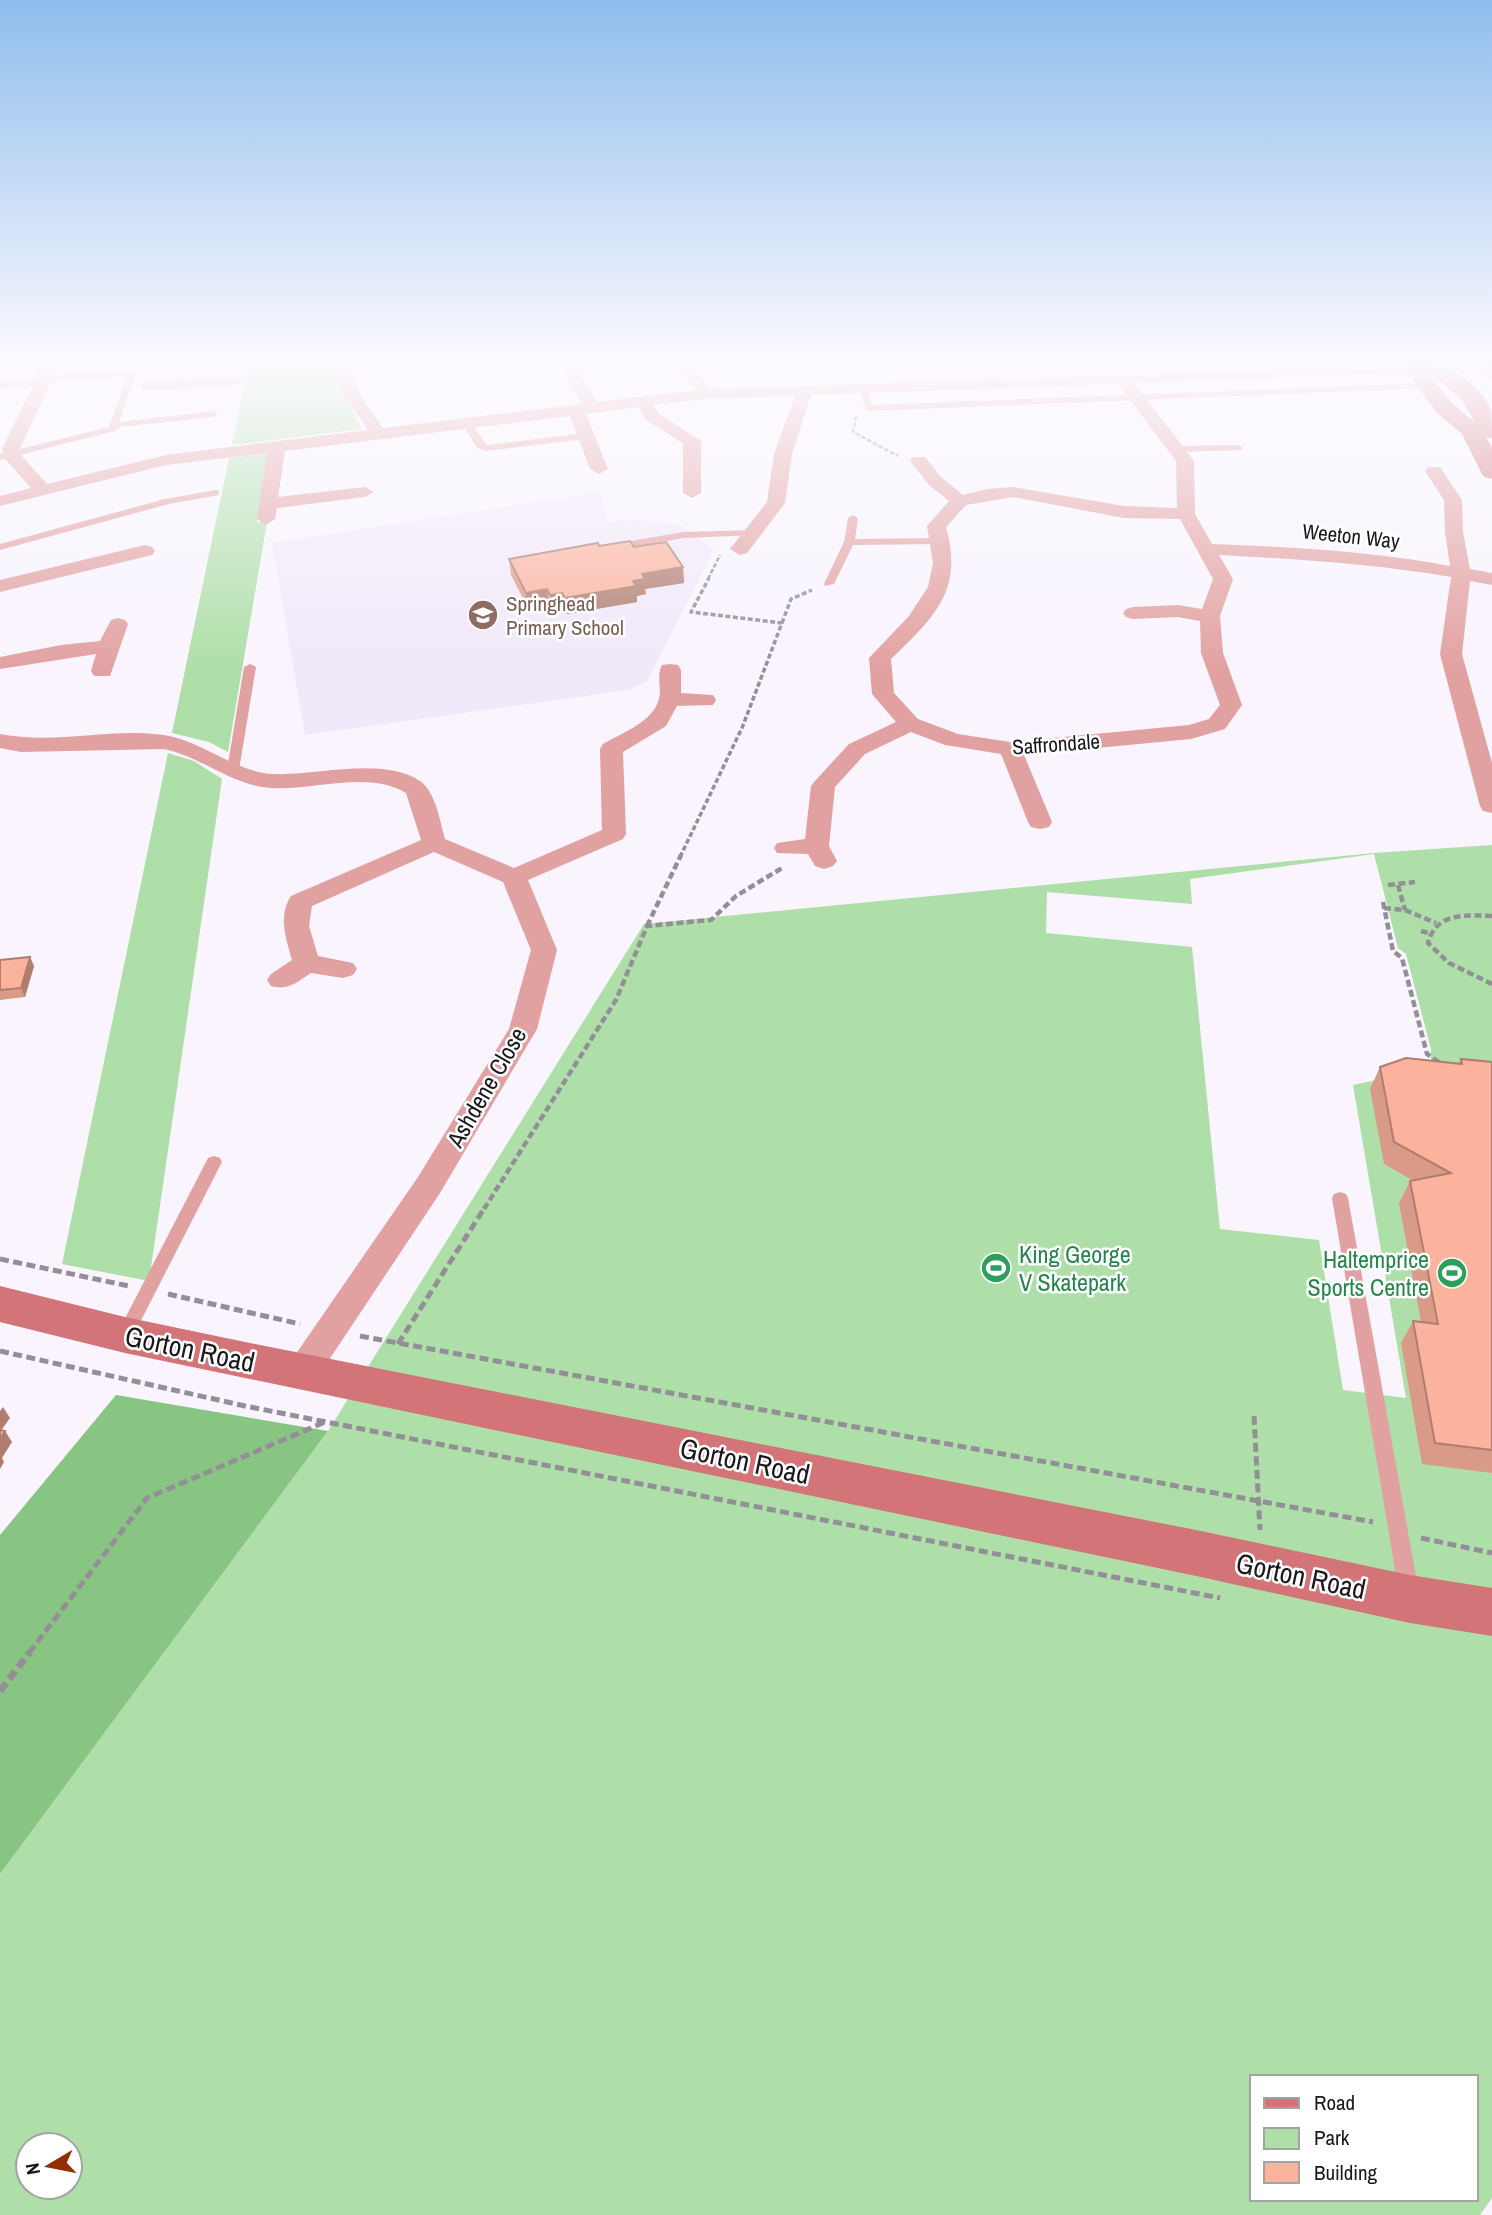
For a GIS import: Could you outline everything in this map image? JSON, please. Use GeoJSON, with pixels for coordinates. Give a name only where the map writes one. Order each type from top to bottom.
{"type":"FeatureCollection","features":[{"type":"Feature","properties":{"kind":"main road","name":"Gorton Road"},"geometry":{"type":"LineString","coordinates":[[0,1304],[125,1335],[1410,1599],[1492,1612]]}},
{"type":"Feature","properties":{"kind":"street"},"geometry":{"type":"LineString","coordinates":[[12,462],[42,490]]}},
{"type":"Feature","properties":{"kind":"street"},"geometry":{"type":"LineString","coordinates":[[0,501],[154,462]]}},
{"type":"Feature","properties":{"kind":"street"},"geometry":{"type":"LineString","coordinates":[[275,462],[267,512],[365,492]]}},
{"type":"Feature","properties":{"kind":"street"},"geometry":{"type":"LineString","coordinates":[[692,462],[692,493]]}},
{"type":"Feature","properties":{"kind":"street"},"geometry":{"type":"LineString","coordinates":[[740,549],[776,503],[782,462]]}},
{"type":"Feature","properties":{"kind":"street"},"geometry":{"type":"LineString","coordinates":[[920,462],[935,481],[960,501],[987,494],[1013,492],[1124,512],[1186,514]]}},
{"type":"Feature","properties":{"kind":"street","name":"Saffrondale"},"geometry":{"type":"LineString","coordinates":[[960,501],[936,526],[940,541],[942,575],[930,602],[880,658],[883,694],[910,724],[953,740],[1010,749],[1191,732],[1217,723],[1231,705],[1212,653],[1210,616],[1223,579],[1186,514],[1185,462]]}},
{"type":"Feature","properties":{"kind":"street"},"geometry":{"type":"LineString","coordinates":[[1434,471],[1453,500],[1454,532],[1461,574],[1451,654],[1492,806]]}},
{"type":"Feature","properties":{"kind":"street","name":"Weeton Way"},"geometry":{"type":"LineString","coordinates":[[1205,549],[1315,554],[1402,563],[1492,579]]}},
{"type":"Feature","properties":{"kind":"street"},"geometry":{"type":"LineString","coordinates":[[0,586],[115,550],[145,551]]}},
{"type":"Feature","properties":{"kind":"street"},"geometry":{"type":"LineString","coordinates":[[1133,613],[1178,611],[1210,616]]}},
{"type":"Feature","properties":{"kind":"street"},"geometry":{"type":"LineString","coordinates":[[102,671],[108,646],[118,624]]}},
{"type":"Feature","properties":{"kind":"street"},"geometry":{"type":"LineString","coordinates":[[0,663],[61,651],[108,646]]}},
{"type":"Feature","properties":{"kind":"street"},"geometry":{"type":"LineString","coordinates":[[306,963],[296,926],[300,902],[434,843],[514,877],[614,834],[602,748],[658,720],[670,699],[670,670]]}},
{"type":"Feature","properties":{"kind":"street"},"geometry":{"type":"LineString","coordinates":[[670,699],[705,700]]}},
{"type":"Feature","properties":{"kind":"street"},"geometry":{"type":"LineString","coordinates":[[807,851],[823,786],[857,750],[910,724]]}},
{"type":"Feature","properties":{"kind":"street"},"geometry":{"type":"LineString","coordinates":[[0,741],[51,748],[163,742],[198,751],[258,780],[382,777],[415,788],[422,799],[423,812],[434,843]]}},
{"type":"Feature","properties":{"kind":"street"},"geometry":{"type":"LineString","coordinates":[[1010,749],[1040,825]]}},
{"type":"Feature","properties":{"kind":"street","name":"Ashdene Close"},"geometry":{"type":"LineString","coordinates":[[303,1371],[429,1185],[523,1029],[544,950],[514,877]]}},
{"type":"Feature","properties":{"kind":"street"},"geometry":{"type":"LineString","coordinates":[[281,980],[306,963],[343,968]]}},
{"type":"Feature","properties":{"kind":"lane"},"geometry":{"type":"LineString","coordinates":[[0,547],[168,501],[216,493]]}},
{"type":"Feature","properties":{"kind":"lane"},"geometry":{"type":"LineString","coordinates":[[829,584],[849,542],[853,518]]}},
{"type":"Feature","properties":{"kind":"lane"},"geometry":{"type":"LineString","coordinates":[[608,548],[684,535],[753,533]]}},
{"type":"Feature","properties":{"kind":"lane"},"geometry":{"type":"LineString","coordinates":[[849,542],[940,541]]}},
{"type":"Feature","properties":{"kind":"lane"},"geometry":{"type":"LineString","coordinates":[[233,769],[250,667]]}},
{"type":"Feature","properties":{"kind":"lane"},"geometry":{"type":"LineString","coordinates":[[125,1335],[214,1162]]}},
{"type":"Feature","properties":{"kind":"lane"},"geometry":{"type":"LineString","coordinates":[[1340,1198],[1410,1599]]}},
{"type":"Feature","properties":{"kind":"path"},"geometry":{"type":"LineString","coordinates":[[782,623],[791,599],[811,590],[823,589],[829,584]]}},
{"type":"Feature","properties":{"kind":"path"},"geometry":{"type":"LineString","coordinates":[[398,1344],[616,1000],[647,926],[711,920],[736,896],[807,851]]}},
{"type":"Feature","properties":{"kind":"path"},"geometry":{"type":"LineString","coordinates":[[1388,885],[1415,882]]}},
{"type":"Feature","properties":{"kind":"path"},"geometry":{"type":"LineString","coordinates":[[1398,886],[1405,910]]}},
{"type":"Feature","properties":{"kind":"path"},"geometry":{"type":"LineString","coordinates":[[1436,923],[1405,910],[1383,905],[1393,951],[1402,958],[1427,1054],[1449,1069]]}},
{"type":"Feature","properties":{"kind":"path"},"geometry":{"type":"LineString","coordinates":[[1492,916],[1450,917],[1436,923],[1429,933],[1428,943],[1451,967],[1492,984]]}},
{"type":"Feature","properties":{"kind":"path"},"geometry":{"type":"LineString","coordinates":[[1421,930],[1429,933]]}},
{"type":"Feature","properties":{"kind":"path"},"geometry":{"type":"LineString","coordinates":[[0,1259],[398,1344],[1397,1527],[1430,1542],[1492,1553]]}},
{"type":"Feature","properties":{"kind":"path"},"geometry":{"type":"LineString","coordinates":[[0,1351],[325,1422],[1231,1601]]}},
{"type":"Feature","properties":{"kind":"path"},"geometry":{"type":"LineString","coordinates":[[1254,1416],[1261,1567]]}},
{"type":"Feature","properties":{"kind":"path"},"geometry":{"type":"LineString","coordinates":[[0,1691],[147,1498],[325,1422]]}},
{"type":"Feature","properties":{"kind":"shaded area","name":"Springhead Primary School"},"geometry":{"type":"Polygon","coordinates":[[[600,492],[606,519],[610,523],[624,519],[679,524],[714,550],[647,681],[629,690],[305,735],[272,543],[600,492]]]}},
{"type":"Feature","properties":{"kind":"green space"},"geometry":{"type":"Polygon","coordinates":[[[228,462],[267,462],[257,522],[267,522],[228,752],[209,742],[172,733],[228,462]]]}},
{"type":"Feature","properties":{"kind":"green space"},"geometry":{"type":"Polygon","coordinates":[[[168,753],[194,761],[222,779],[149,1281],[62,1264],[168,753]]]}},
{"type":"Feature","properties":{"kind":"green space"},"geometry":{"type":"Polygon","coordinates":[[[1492,845],[1492,2198],[1480,2215],[0,2215],[0,1874],[328,1431],[644,924],[1374,853],[1492,845]],[[1374,854],[1190,879],[1192,904],[1047,892],[1046,933],[1192,947],[1220,1229],[1319,1240],[1343,1390],[1406,1398],[1353,1085],[1395,1076],[1431,1080],[1431,1049],[1406,954],[1398,948],[1374,854]]]}},
{"type":"Feature","properties":{"kind":"green space"},"geometry":{"type":"Polygon","coordinates":[[[116,1395],[328,1431],[0,1874],[0,1535],[116,1395]]]}},
{"type":"Feature","properties":{"kind":"building"},"geometry":{"type":"Polygon","coordinates":[[[630,541],[634,547],[666,542],[683,567],[642,574],[645,579],[633,581],[636,586],[565,598],[562,593],[550,595],[547,589],[526,593],[509,559],[598,543],[599,546],[630,541]]]}},
{"type":"Feature","properties":{"kind":"building"},"geometry":{"type":"Polygon","coordinates":[[[30,957],[21,988],[0,990],[0,960],[30,957]]]}},
{"type":"Feature","properties":{"kind":"building","name":"Haltemprice Sports Centre"},"geometry":{"type":"Polygon","coordinates":[[[1406,1058],[1462,1064],[1461,1059],[1492,1062],[1492,1450],[1435,1443],[1413,1321],[1438,1324],[1410,1181],[1451,1173],[1394,1142],[1380,1067],[1406,1058]]]}},
{"type":"Feature","properties":{"kind":"place","name":"Springhead Primary School"},"geometry":{"type":"Point","coordinates":[483,615]}},
{"type":"Feature","properties":{"kind":"place","name":"King George V Skatepark"},"geometry":{"type":"Point","coordinates":[996,1268]}},
{"type":"Feature","properties":{"kind":"place","name":"Haltemprice Sports Centre"},"geometry":{"type":"Point","coordinates":[1452,1273]}}]}
